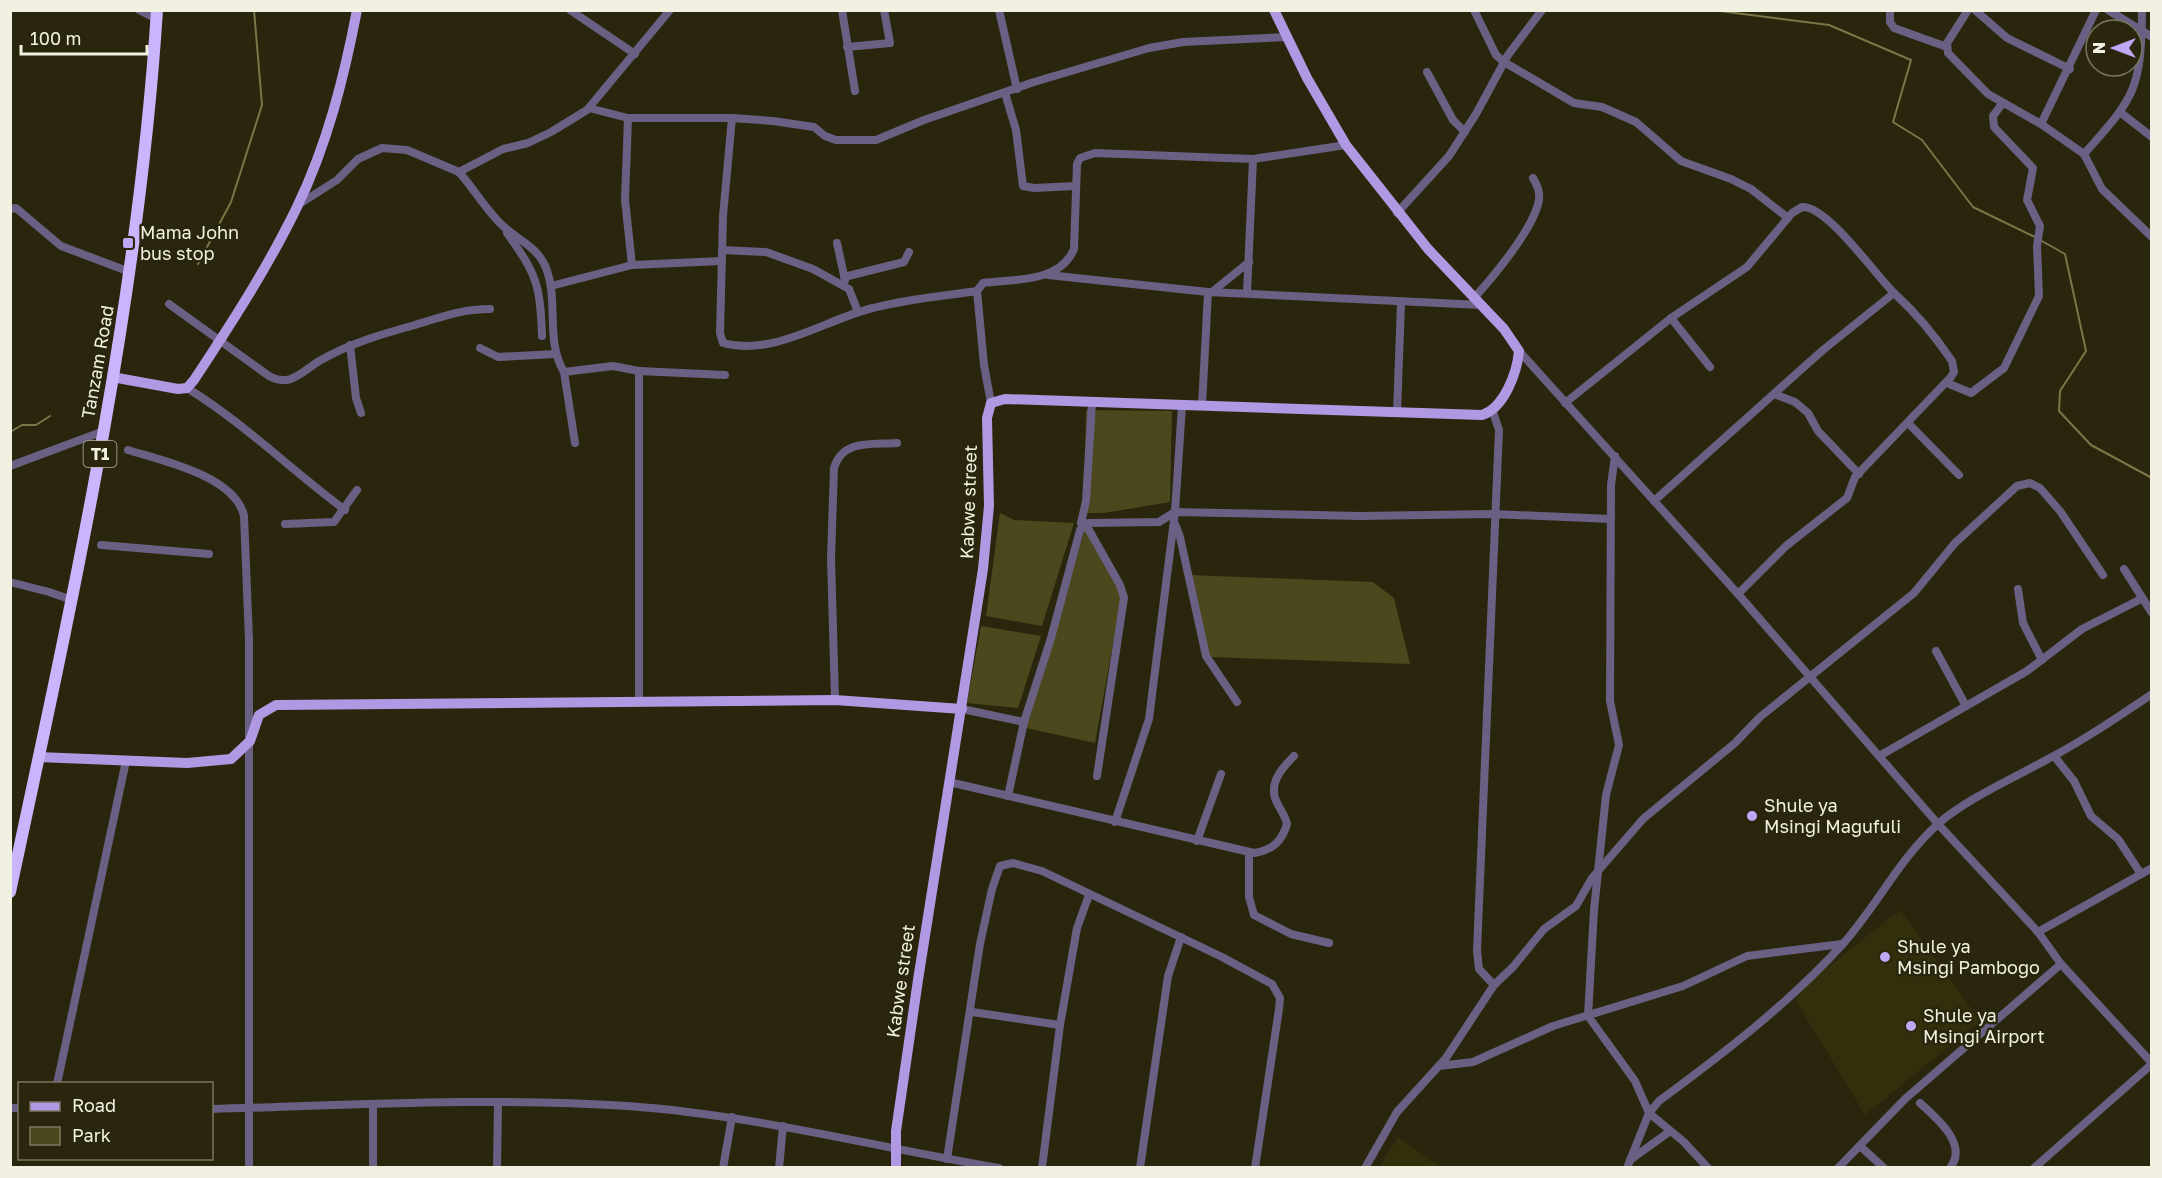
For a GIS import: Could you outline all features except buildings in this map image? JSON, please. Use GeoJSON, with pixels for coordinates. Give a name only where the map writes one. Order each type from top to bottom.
{"type":"FeatureCollection","features":[{"type":"Feature","properties":{"kind":"highway","name":"Tanzam Road"},"geometry":{"type":"LineString","coordinates":[[10,892],[16,839],[38,757],[72,600],[104,431],[130,272],[149,114],[157,15]]}},
{"type":"Feature","properties":{"kind":"main road"},"geometry":{"type":"LineString","coordinates":[[112,377],[172,388],[187,388],[220,339],[277,247],[298,205],[338,97],[357,10]]}},
{"type":"Feature","properties":{"kind":"main road"},"geometry":{"type":"LineString","coordinates":[[991,402],[1005,399],[1397,413],[1482,415],[1493,412],[1504,395],[1519,351],[1504,329],[1397,213],[1346,145],[1324,110],[1274,10]]}},
{"type":"Feature","properties":{"kind":"main road","name":"Kabwe street"},"geometry":{"type":"LineString","coordinates":[[896,1167],[896,1131],[908,1044],[962,709],[986,537],[990,459],[987,418],[991,402]]}},
{"type":"Feature","properties":{"kind":"main road"},"geometry":{"type":"LineString","coordinates":[[38,757],[218,762],[231,759],[250,741],[259,715],[276,705],[835,700],[962,709]]}},
{"type":"Feature","properties":{"kind":"street"},"geometry":{"type":"LineString","coordinates":[[139,10],[157,15]]}},
{"type":"Feature","properties":{"kind":"street"},"geometry":{"type":"LineString","coordinates":[[570,10],[635,54]]}},
{"type":"Feature","properties":{"kind":"street"},"geometry":{"type":"LineString","coordinates":[[459,172],[502,149],[528,143],[551,132],[589,108],[670,10]]}},
{"type":"Feature","properties":{"kind":"street"},"geometry":{"type":"LineString","coordinates":[[842,10],[847,47],[853,63],[855,91]]}},
{"type":"Feature","properties":{"kind":"street"},"geometry":{"type":"LineString","coordinates":[[847,47],[890,44],[884,10]]}},
{"type":"Feature","properties":{"kind":"street"},"geometry":{"type":"LineString","coordinates":[[999,10],[1017,88]]}},
{"type":"Feature","properties":{"kind":"street"},"geometry":{"type":"LineString","coordinates":[[1474,10],[1496,54],[1504,62],[1574,103],[1602,107],[1636,122],[1681,161],[1731,179],[1751,189],[1788,218]]}},
{"type":"Feature","properties":{"kind":"street"},"geometry":{"type":"LineString","coordinates":[[1397,213],[1438,169],[1465,132],[1504,62],[1542,10]]}},
{"type":"Feature","properties":{"kind":"street"},"geometry":{"type":"LineString","coordinates":[[1890,10],[1890,22],[1894,28],[1947,47]]}},
{"type":"Feature","properties":{"kind":"street"},"geometry":{"type":"LineString","coordinates":[[1968,10],[1947,47],[1948,52],[1967,74],[2002,104],[2041,124],[2084,154],[2102,189],[2151,237]]}},
{"type":"Feature","properties":{"kind":"street"},"geometry":{"type":"LineString","coordinates":[[1974,10],[2007,38],[2070,69]]}},
{"type":"Feature","properties":{"kind":"street"},"geometry":{"type":"LineString","coordinates":[[2041,124],[2070,69],[2096,10]]}},
{"type":"Feature","properties":{"kind":"street"},"geometry":{"type":"LineString","coordinates":[[2108,10],[2122,18]]}},
{"type":"Feature","properties":{"kind":"street"},"geometry":{"type":"LineString","coordinates":[[589,108],[628,118],[732,118],[814,127],[825,136],[836,140],[876,140],[924,120],[1017,88],[1164,44],[1288,37]]}},
{"type":"Feature","properties":{"kind":"street"},"geometry":{"type":"LineString","coordinates":[[1427,72],[1448,112],[1465,132]]}},
{"type":"Feature","properties":{"kind":"street"},"geometry":{"type":"LineString","coordinates":[[2084,154],[2121,113],[2137,78]]}},
{"type":"Feature","properties":{"kind":"street"},"geometry":{"type":"LineString","coordinates":[[1005,93],[1016,130],[1023,186],[1035,188],[1076,186]]}},
{"type":"Feature","properties":{"kind":"street"},"geometry":{"type":"LineString","coordinates":[[1947,383],[1971,393],[1996,375],[2010,359],[2039,296],[2037,246],[2040,226],[2027,200],[2033,168],[1994,127],[1993,116],[2002,104]]}},
{"type":"Feature","properties":{"kind":"street"},"geometry":{"type":"LineString","coordinates":[[2121,113],[2151,137]]}},
{"type":"Feature","properties":{"kind":"street"},"geometry":{"type":"LineString","coordinates":[[628,118],[626,200],[632,265]]}},
{"type":"Feature","properties":{"kind":"street"},"geometry":{"type":"LineString","coordinates":[[732,118],[721,261],[720,333],[723,343],[744,345],[782,340],[858,312],[891,303],[977,291]]}},
{"type":"Feature","properties":{"kind":"street"},"geometry":{"type":"LineString","coordinates":[[1048,275],[1067,262],[1074,249],[1077,164],[1086,154],[1253,159],[1346,145]]}},
{"type":"Feature","properties":{"kind":"street"},"geometry":{"type":"LineString","coordinates":[[298,205],[337,180],[357,159],[382,148],[407,150],[459,172],[502,225],[532,269],[540,299],[542,336]]}},
{"type":"Feature","properties":{"kind":"street"},"geometry":{"type":"LineString","coordinates":[[1246,293],[1253,159]]}},
{"type":"Feature","properties":{"kind":"street"},"geometry":{"type":"LineString","coordinates":[[991,402],[984,365],[977,291],[983,283],[1048,275],[1210,292],[1401,303],[1478,302],[1532,218],[1539,193],[1533,178]]}},
{"type":"Feature","properties":{"kind":"street"},"geometry":{"type":"LineString","coordinates":[[1565,403],[1671,318],[1747,267],[1788,218],[1802,207],[1814,210],[1858,250],[1894,293],[1915,312],[1952,361],[1954,372],[1947,383],[1853,481],[1847,498],[1786,546],[1738,594]]}},
{"type":"Feature","properties":{"kind":"street"},"geometry":{"type":"LineString","coordinates":[[10,209],[16,208],[24,213],[61,246],[130,272]]}},
{"type":"Feature","properties":{"kind":"street"},"geometry":{"type":"LineString","coordinates":[[502,225],[531,246],[540,256],[551,286],[556,354],[564,372],[575,443]]}},
{"type":"Feature","properties":{"kind":"street"},"geometry":{"type":"LineString","coordinates":[[837,243],[844,277],[858,312]]}},
{"type":"Feature","properties":{"kind":"street"},"geometry":{"type":"LineString","coordinates":[[722,250],[758,251],[781,256],[813,268],[849,289]]}},
{"type":"Feature","properties":{"kind":"street"},"geometry":{"type":"LineString","coordinates":[[844,277],[904,262],[909,252]]}},
{"type":"Feature","properties":{"kind":"street"},"geometry":{"type":"LineString","coordinates":[[551,286],[632,265],[721,261]]}},
{"type":"Feature","properties":{"kind":"street"},"geometry":{"type":"LineString","coordinates":[[1202,406],[1210,292],[1249,262]]}},
{"type":"Feature","properties":{"kind":"street"},"geometry":{"type":"LineString","coordinates":[[1654,501],[1774,394],[1894,293]]}},
{"type":"Feature","properties":{"kind":"street"},"geometry":{"type":"LineString","coordinates":[[1397,413],[1401,303]]}},
{"type":"Feature","properties":{"kind":"street"},"geometry":{"type":"LineString","coordinates":[[169,304],[269,376],[283,381],[293,380],[318,362],[350,345],[457,311],[490,309]]}},
{"type":"Feature","properties":{"kind":"street"},"geometry":{"type":"LineString","coordinates":[[1671,318],[1710,367]]}},
{"type":"Feature","properties":{"kind":"street"},"geometry":{"type":"LineString","coordinates":[[350,345],[356,398],[361,413]]}},
{"type":"Feature","properties":{"kind":"street"},"geometry":{"type":"LineString","coordinates":[[480,348],[498,357],[556,354]]}},
{"type":"Feature","properties":{"kind":"street"},"geometry":{"type":"LineString","coordinates":[[1519,351],[1881,755],[1938,824],[2038,932],[2061,964],[2151,1063],[2034,1167]]}},
{"type":"Feature","properties":{"kind":"street"},"geometry":{"type":"LineString","coordinates":[[564,372],[613,366],[639,370],[725,375]]}},
{"type":"Feature","properties":{"kind":"street"},"geometry":{"type":"LineString","coordinates":[[639,370],[639,702]]}},
{"type":"Feature","properties":{"kind":"street"},"geometry":{"type":"LineString","coordinates":[[187,388],[239,423],[345,510]]}},
{"type":"Feature","properties":{"kind":"street"},"geometry":{"type":"LineString","coordinates":[[1774,394],[1795,402],[1808,413],[1818,431],[1859,474]]}},
{"type":"Feature","properties":{"kind":"street"},"geometry":{"type":"LineString","coordinates":[[1008,796],[1024,722],[1051,638],[1083,523],[1092,402]]}},
{"type":"Feature","properties":{"kind":"street"},"geometry":{"type":"LineString","coordinates":[[1115,822],[1150,713],[1175,524],[1182,406]]}},
{"type":"Feature","properties":{"kind":"street"},"geometry":{"type":"LineString","coordinates":[[1493,412],[1499,430],[1493,514],[1477,951],[1479,969],[1494,985]]}},
{"type":"Feature","properties":{"kind":"street"},"geometry":{"type":"LineString","coordinates":[[1908,423],[1959,475]]}},
{"type":"Feature","properties":{"kind":"street"},"geometry":{"type":"LineString","coordinates":[[10,466],[104,431]]}},
{"type":"Feature","properties":{"kind":"street"},"geometry":{"type":"LineString","coordinates":[[835,700],[831,537],[834,468],[837,458],[848,447],[897,443]]}},
{"type":"Feature","properties":{"kind":"street"},"geometry":{"type":"LineString","coordinates":[[128,450],[211,479],[241,503],[248,606],[250,741],[249,1167]]}},
{"type":"Feature","properties":{"kind":"street"},"geometry":{"type":"LineString","coordinates":[[1615,456],[1611,519],[1610,701],[1619,745],[1608,781],[1594,909],[1588,1016],[1635,1081],[1649,1113],[1669,1132],[1684,1142],[1708,1167]]}},
{"type":"Feature","properties":{"kind":"street"},"geometry":{"type":"LineString","coordinates":[[1365,1167],[1396,1112],[1439,1066],[1468,1027],[1494,985],[1514,967],[1544,929],[1575,906],[1600,869],[1643,819],[1735,743],[1760,717],[1812,678],[1914,593],[1955,543],[2023,483],[2040,488],[2048,495],[2103,575]]}},
{"type":"Feature","properties":{"kind":"street"},"geometry":{"type":"LineString","coordinates":[[285,524],[334,522],[345,510],[357,490]]}},
{"type":"Feature","properties":{"kind":"street"},"geometry":{"type":"LineString","coordinates":[[1083,523],[1159,522],[1175,512],[1360,516],[1493,514],[1611,519]]}},
{"type":"Feature","properties":{"kind":"street"},"geometry":{"type":"LineString","coordinates":[[1083,523],[1120,585],[1124,598],[1097,776]]}},
{"type":"Feature","properties":{"kind":"street"},"geometry":{"type":"LineString","coordinates":[[1175,524],[1180,537],[1206,656],[1237,702]]}},
{"type":"Feature","properties":{"kind":"street"},"geometry":{"type":"LineString","coordinates":[[101,544],[209,554]]}},
{"type":"Feature","properties":{"kind":"street"},"geometry":{"type":"LineString","coordinates":[[2124,569],[2151,613]]}},
{"type":"Feature","properties":{"kind":"street"},"geometry":{"type":"LineString","coordinates":[[10,582],[49,591],[72,600]]}},
{"type":"Feature","properties":{"kind":"street"},"geometry":{"type":"LineString","coordinates":[[2018,590],[2023,623],[2042,660]]}},
{"type":"Feature","properties":{"kind":"street"},"geometry":{"type":"LineString","coordinates":[[1881,755],[2042,660],[2082,628],[2141,598]]}},
{"type":"Feature","properties":{"kind":"street"},"geometry":{"type":"LineString","coordinates":[[1936,651],[1966,706]]}},
{"type":"Feature","properties":{"kind":"street"},"geometry":{"type":"LineString","coordinates":[[1628,1164],[1649,1113],[1659,1101],[1758,1027],[1794,995],[1842,945],[1865,917],[1899,865],[1938,824],[2054,756],[2151,694]]}},
{"type":"Feature","properties":{"kind":"street"},"geometry":{"type":"LineString","coordinates":[[962,709],[1024,722]]}},
{"type":"Feature","properties":{"kind":"street"},"geometry":{"type":"LineString","coordinates":[[949,782],[1249,853],[1260,852],[1274,846],[1284,835],[1287,824],[1275,798],[1274,790],[1280,773],[1294,756]]}},
{"type":"Feature","properties":{"kind":"street"},"geometry":{"type":"LineString","coordinates":[[2054,756],[2074,781],[2091,816],[2118,839],[2141,874]]}},
{"type":"Feature","properties":{"kind":"street"},"geometry":{"type":"LineString","coordinates":[[57,1082],[126,761]]}},
{"type":"Feature","properties":{"kind":"street"},"geometry":{"type":"LineString","coordinates":[[1197,842],[1221,774]]}},
{"type":"Feature","properties":{"kind":"street"},"geometry":{"type":"LineString","coordinates":[[1249,853],[1249,897],[1254,915],[1291,934],[1329,943]]}},
{"type":"Feature","properties":{"kind":"street"},"geometry":{"type":"LineString","coordinates":[[947,1159],[987,911],[1000,866],[1013,863],[1032,867],[1181,937],[1272,984],[1278,991],[1280,1009],[1255,1167]]}},
{"type":"Feature","properties":{"kind":"street"},"geometry":{"type":"LineString","coordinates":[[2038,932],[2151,868]]}},
{"type":"Feature","properties":{"kind":"street"},"geometry":{"type":"LineString","coordinates":[[1042,1167],[1060,1024],[1077,928],[1089,895]]}},
{"type":"Feature","properties":{"kind":"street"},"geometry":{"type":"LineString","coordinates":[[1140,1167],[1169,969],[1181,937]]}},
{"type":"Feature","properties":{"kind":"street"},"geometry":{"type":"LineString","coordinates":[[1439,1066],[1473,1062],[1553,1026],[1588,1016],[1602,1009],[1683,986],[1748,956],[1842,945]]}},
{"type":"Feature","properties":{"kind":"street"},"geometry":{"type":"LineString","coordinates":[[1838,1167],[1905,1100],[2061,964]]}},
{"type":"Feature","properties":{"kind":"street"},"geometry":{"type":"LineString","coordinates":[[972,1012],[1060,1024]]}},
{"type":"Feature","properties":{"kind":"street"},"geometry":{"type":"LineString","coordinates":[[213,1108],[498,1102],[629,1106],[732,1117],[999,1167]]}},
{"type":"Feature","properties":{"kind":"street"},"geometry":{"type":"LineString","coordinates":[[497,1167],[498,1102]]}},
{"type":"Feature","properties":{"kind":"street"},"geometry":{"type":"LineString","coordinates":[[1920,1103],[1943,1126],[1953,1141],[1956,1157],[1950,1167]]}},
{"type":"Feature","properties":{"kind":"street"},"geometry":{"type":"LineString","coordinates":[[373,1104],[373,1167]]}},
{"type":"Feature","properties":{"kind":"street"},"geometry":{"type":"LineString","coordinates":[[723,1167],[732,1117]]}},
{"type":"Feature","properties":{"kind":"street"},"geometry":{"type":"LineString","coordinates":[[779,1167],[783,1126]]}},
{"type":"Feature","properties":{"kind":"street"},"geometry":{"type":"LineString","coordinates":[[1628,1164],[1669,1132]]}},
{"type":"Feature","properties":{"kind":"street"},"geometry":{"type":"LineString","coordinates":[[1860,1146],[1884,1167]]}},
{"type":"Feature","properties":{"kind":"shaded area"},"geometry":{"type":"Polygon","coordinates":[[[1900,910],[1980,1021],[1865,1115],[1795,999],[1816,976],[1900,910]]]}},
{"type":"Feature","properties":{"kind":"shaded area"},"geometry":{"type":"Polygon","coordinates":[[[1398,1137],[1441,1167],[1379,1167],[1398,1137]]]}},
{"type":"Feature","properties":{"kind":"green space"},"geometry":{"type":"Polygon","coordinates":[[[1086,410],[1172,411],[1170,502],[1104,513],[1084,513],[1086,410]]]}},
{"type":"Feature","properties":{"kind":"green space"},"geometry":{"type":"Polygon","coordinates":[[[1000,513],[1014,520],[1074,523],[1042,626],[986,616],[1000,513]]]}},
{"type":"Feature","properties":{"kind":"green space"},"geometry":{"type":"Polygon","coordinates":[[[1085,529],[1123,588],[1095,743],[1026,728],[1085,529]]]}},
{"type":"Feature","properties":{"kind":"green space"},"geometry":{"type":"Polygon","coordinates":[[[1188,575],[1373,582],[1394,598],[1410,664],[1209,657],[1188,575]]]}},
{"type":"Feature","properties":{"kind":"green space"},"geometry":{"type":"Polygon","coordinates":[[[981,626],[1041,636],[1018,708],[967,703],[981,626]]]}},
{"type":"Feature","properties":{"kind":"waterway"},"geometry":{"type":"LineString","coordinates":[[198,264],[231,202],[262,105],[254,10]]}},
{"type":"Feature","properties":{"kind":"waterway"},"geometry":{"type":"LineString","coordinates":[[1712,10],[1829,25],[1911,60],[1893,122],[1922,140],[1973,207],[2035,237]]}},
{"type":"Feature","properties":{"kind":"waterway"},"geometry":{"type":"LineString","coordinates":[[2040,240],[2065,254],[2086,351],[2060,391],[2059,411],[2091,445],[2152,478]]}},
{"type":"Feature","properties":{"kind":"waterway"},"geometry":{"type":"LineString","coordinates":[[10,432],[22,425],[36,425],[50,416]]}},
{"type":"Feature","properties":{"kind":"place","name":"Mama John bus stop"},"geometry":{"type":"Point","coordinates":[128,243]}},
{"type":"Feature","properties":{"kind":"place","name":"Shule ya Msingi Magufuli"},"geometry":{"type":"Point","coordinates":[1752,816]}},
{"type":"Feature","properties":{"kind":"place","name":"Shule ya Msingi Pambogo"},"geometry":{"type":"Point","coordinates":[1885,957]}},
{"type":"Feature","properties":{"kind":"place","name":"Shule ya Msingi Airport"},"geometry":{"type":"Point","coordinates":[1911,1026]}}]}
